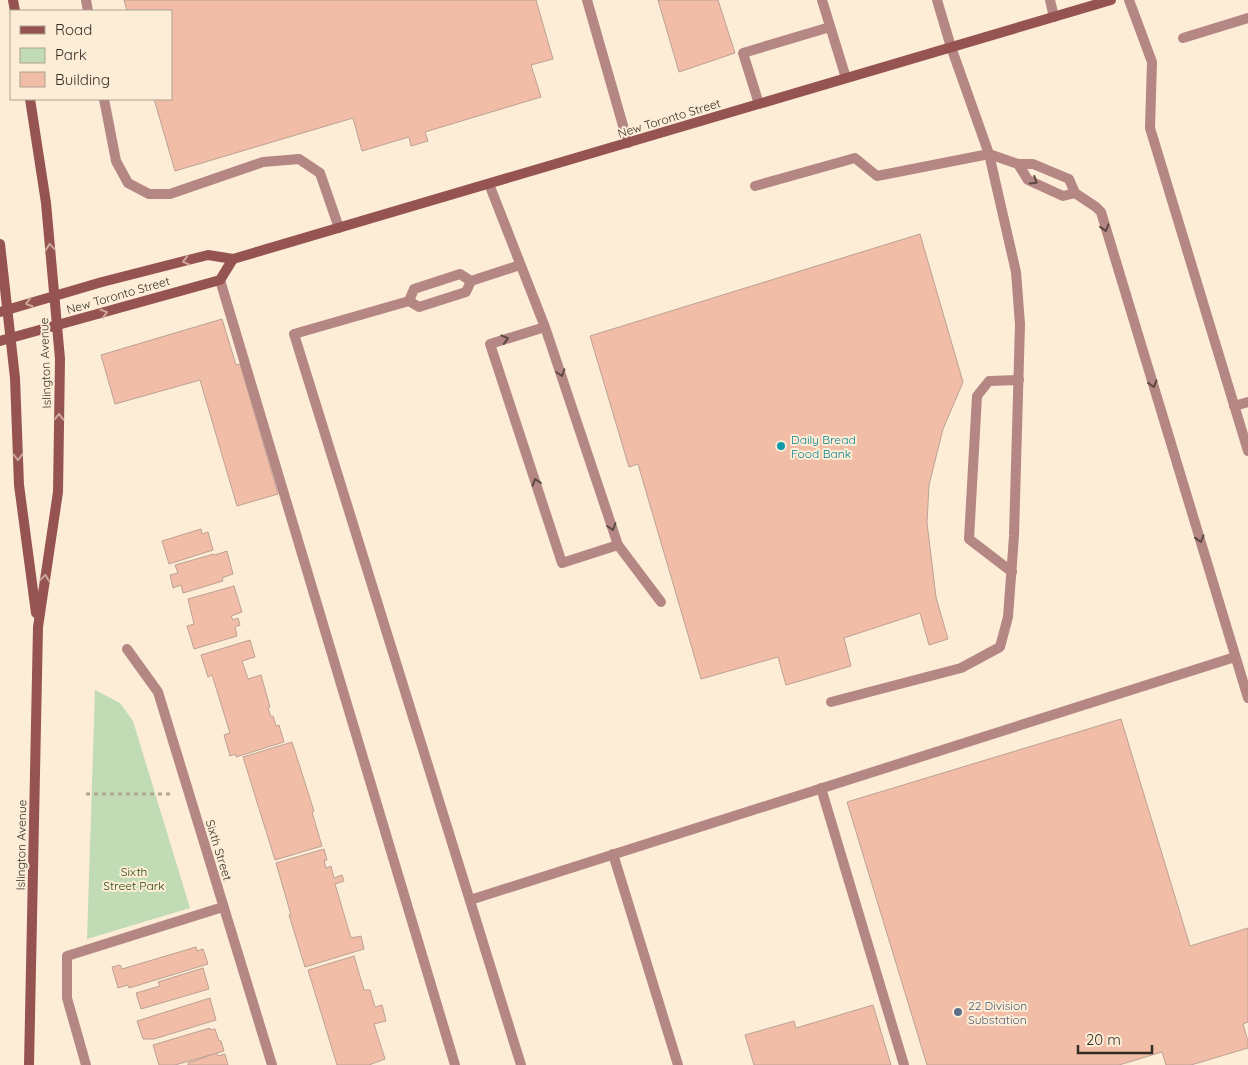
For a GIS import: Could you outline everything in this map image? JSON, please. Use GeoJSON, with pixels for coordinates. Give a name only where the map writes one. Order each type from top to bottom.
{"type":"FeatureCollection","features":[{"type":"Feature","properties":{"kind":"street"},"geometry":{"type":"LineString","coordinates":[[587,0],[628,143]]}},
{"type":"Feature","properties":{"kind":"street"},"geometry":{"type":"LineString","coordinates":[[822,0],[846,78]]}},
{"type":"Feature","properties":{"kind":"street"},"geometry":{"type":"LineString","coordinates":[[831,702],[961,668],[1000,646],[1008,617],[1014,536],[1019,380],[1020,324],[1016,272],[989,154],[950,47],[936,0]]}},
{"type":"Feature","properties":{"kind":"street"},"geometry":{"type":"LineString","coordinates":[[1050,0],[1054,17]]}},
{"type":"Feature","properties":{"kind":"street","name":"New Toronto Street"},"geometry":{"type":"LineString","coordinates":[[4,310],[208,255],[234,259],[1111,0]]}},
{"type":"Feature","properties":{"kind":"street"},"geometry":{"type":"LineString","coordinates":[[1129,0],[1152,62],[1150,128],[1248,451]]}},
{"type":"Feature","properties":{"kind":"street"},"geometry":{"type":"LineString","coordinates":[[1183,38],[1248,18]]}},
{"type":"Feature","properties":{"kind":"street"},"geometry":{"type":"LineString","coordinates":[[759,104],[743,53],[830,27]]}},
{"type":"Feature","properties":{"kind":"street","name":"Islington Avenue"},"geometry":{"type":"LineString","coordinates":[[28,1065],[38,626],[58,492],[60,359],[46,203],[30,100]]}},
{"type":"Feature","properties":{"kind":"street"},"geometry":{"type":"LineString","coordinates":[[104,100],[116,161],[128,183],[149,194],[170,194],[263,162],[299,159],[320,173],[339,228]]}},
{"type":"Feature","properties":{"kind":"street"},"geometry":{"type":"LineString","coordinates":[[755,186],[855,158],[877,176],[989,154],[1018,164],[1033,164],[1069,179],[1075,193],[1101,212],[1248,698]]}},
{"type":"Feature","properties":{"kind":"street"},"geometry":{"type":"LineString","coordinates":[[1018,164],[1028,180],[1063,196],[1075,193]]}},
{"type":"Feature","properties":{"kind":"street"},"geometry":{"type":"LineString","coordinates":[[489,184],[545,327],[618,546],[661,602]]}},
{"type":"Feature","properties":{"kind":"street","name":"Islington Avenue"},"geometry":{"type":"LineString","coordinates":[[0,244],[4,310],[15,378],[19,485],[38,626]]}},
{"type":"Feature","properties":{"kind":"street"},"geometry":{"type":"LineString","coordinates":[[234,259],[220,280],[455,1065]]}},
{"type":"Feature","properties":{"kind":"street"},"geometry":{"type":"LineString","coordinates":[[520,266],[471,281],[466,292],[420,307],[409,301],[294,334],[521,1065]]}},
{"type":"Feature","properties":{"kind":"street"},"geometry":{"type":"LineString","coordinates":[[409,301],[414,290],[460,274],[471,281]]}},
{"type":"Feature","properties":{"kind":"street","name":"New Toronto Street"},"geometry":{"type":"LineString","coordinates":[[0,341],[220,280]]}},
{"type":"Feature","properties":{"kind":"street"},"geometry":{"type":"LineString","coordinates":[[545,327],[490,344],[556,544],[562,562],[618,546]]}},
{"type":"Feature","properties":{"kind":"street"},"geometry":{"type":"LineString","coordinates":[[1012,572],[969,539],[977,396],[989,381],[1019,380]]}},
{"type":"Feature","properties":{"kind":"street"},"geometry":{"type":"LineString","coordinates":[[1234,406],[1248,402]]}},
{"type":"Feature","properties":{"kind":"street","name":"Sixth Street"},"geometry":{"type":"LineString","coordinates":[[127,649],[158,692],[272,1065]]}},
{"type":"Feature","properties":{"kind":"street"},"geometry":{"type":"LineString","coordinates":[[470,900],[1235,657]]}},
{"type":"Feature","properties":{"kind":"street"},"geometry":{"type":"LineString","coordinates":[[821,788],[904,1065]]}},
{"type":"Feature","properties":{"kind":"street"},"geometry":{"type":"LineString","coordinates":[[613,854],[678,1065]]}},
{"type":"Feature","properties":{"kind":"street"},"geometry":{"type":"LineString","coordinates":[[86,1065],[67,998],[67,956],[223,907]]}},
{"type":"Feature","properties":{"kind":"path"},"geometry":{"type":"LineString","coordinates":[[86,794],[189,794]]}},
{"type":"Feature","properties":{"kind":"green space","name":"Sixth Street Park"},"geometry":{"type":"Polygon","coordinates":[[[95,690],[120,703],[133,721],[190,908],[87,939],[95,690]]]}},
{"type":"Feature","properties":{"kind":"building"},"geometry":{"type":"Polygon","coordinates":[[[124,0],[536,0],[553,59],[531,65],[541,97],[425,132],[428,141],[411,146],[409,137],[362,151],[353,118],[175,171],[154,100],[172,100],[172,10],[127,10],[124,0]]]}},
{"type":"Feature","properties":{"kind":"building"},"geometry":{"type":"Polygon","coordinates":[[[658,0],[718,0],[735,53],[679,72],[658,0]]]}},
{"type":"Feature","properties":{"kind":"building","name":"Daily Bread Food Bank"},"geometry":{"type":"Polygon","coordinates":[[[920,234],[963,382],[943,429],[929,485],[927,523],[936,597],[948,639],[929,645],[920,613],[844,638],[851,666],[786,685],[778,657],[701,679],[638,464],[629,467],[590,336],[920,234]]]}},
{"type":"Feature","properties":{"kind":"building"},"geometry":{"type":"Polygon","coordinates":[[[222,319],[236,365],[240,364],[278,494],[237,506],[200,380],[115,404],[101,355],[222,319]]]}},
{"type":"Feature","properties":{"kind":"building"},"geometry":{"type":"Polygon","coordinates":[[[201,529],[202,534],[208,532],[213,550],[169,564],[162,541],[201,529]]]}},
{"type":"Feature","properties":{"kind":"building"},"geometry":{"type":"Polygon","coordinates":[[[227,551],[233,574],[222,578],[223,581],[183,593],[181,585],[173,588],[170,575],[178,573],[175,565],[227,551]]]}},
{"type":"Feature","properties":{"kind":"building"},"geometry":{"type":"Polygon","coordinates":[[[234,586],[242,612],[231,616],[233,620],[238,618],[240,625],[235,627],[237,636],[194,649],[187,626],[194,624],[188,599],[234,586]]]}},
{"type":"Feature","properties":{"kind":"building"},"geometry":{"type":"Polygon","coordinates":[[[250,640],[255,657],[242,661],[248,679],[261,675],[271,717],[273,716],[276,726],[279,725],[284,742],[236,757],[236,754],[230,756],[224,735],[230,733],[212,675],[208,677],[201,655],[250,640]]]}},
{"type":"Feature","properties":{"kind":"building"},"geometry":{"type":"Polygon","coordinates":[[[1121,719],[1190,946],[1248,928],[1248,1022],[1243,1024],[1248,1048],[1191,1065],[1166,1065],[1162,1052],[1119,1065],[927,1065],[847,802],[1121,719]]]}},
{"type":"Feature","properties":{"kind":"building"},"geometry":{"type":"Polygon","coordinates":[[[292,742],[314,811],[312,812],[322,846],[275,860],[243,757],[292,742]]]}},
{"type":"Feature","properties":{"kind":"building"},"geometry":{"type":"Polygon","coordinates":[[[324,849],[327,860],[324,860],[326,868],[331,866],[334,878],[342,875],[344,881],[335,884],[351,938],[361,936],[364,949],[305,967],[276,863],[324,849]]]}},
{"type":"Feature","properties":{"kind":"building"},"geometry":{"type":"Polygon","coordinates":[[[196,947],[197,951],[203,949],[208,964],[129,988],[128,985],[118,988],[112,967],[120,965],[122,969],[196,947]]]}},
{"type":"Feature","properties":{"kind":"building"},"geometry":{"type":"Polygon","coordinates":[[[354,956],[364,990],[370,990],[375,1007],[382,1005],[386,1021],[374,1024],[385,1059],[369,1065],[337,1065],[308,970],[354,956]]]}},
{"type":"Feature","properties":{"kind":"building"},"geometry":{"type":"Polygon","coordinates":[[[203,968],[209,989],[141,1009],[136,993],[160,986],[158,982],[203,968]]]}},
{"type":"Feature","properties":{"kind":"building"},"geometry":{"type":"Polygon","coordinates":[[[210,998],[216,1020],[154,1039],[143,1039],[137,1021],[210,998]]]}},
{"type":"Feature","properties":{"kind":"building"},"geometry":{"type":"Polygon","coordinates":[[[873,1005],[891,1065],[754,1065],[745,1035],[794,1021],[796,1028],[873,1005]]]}},
{"type":"Feature","properties":{"kind":"building"},"geometry":{"type":"Polygon","coordinates":[[[210,1028],[210,1030],[215,1029],[224,1051],[175,1065],[159,1065],[153,1045],[210,1028]]]}},
{"type":"Feature","properties":{"kind":"building"},"geometry":{"type":"Polygon","coordinates":[[[217,1053],[218,1056],[225,1054],[228,1065],[188,1065],[188,1063],[217,1053]]]}},
{"type":"Feature","properties":{"kind":"place","name":"Daily Bread Food Bank"},"geometry":{"type":"Point","coordinates":[781,446]}},
{"type":"Feature","properties":{"kind":"place","name":"22 Division Substation"},"geometry":{"type":"Point","coordinates":[958,1012]}}]}
